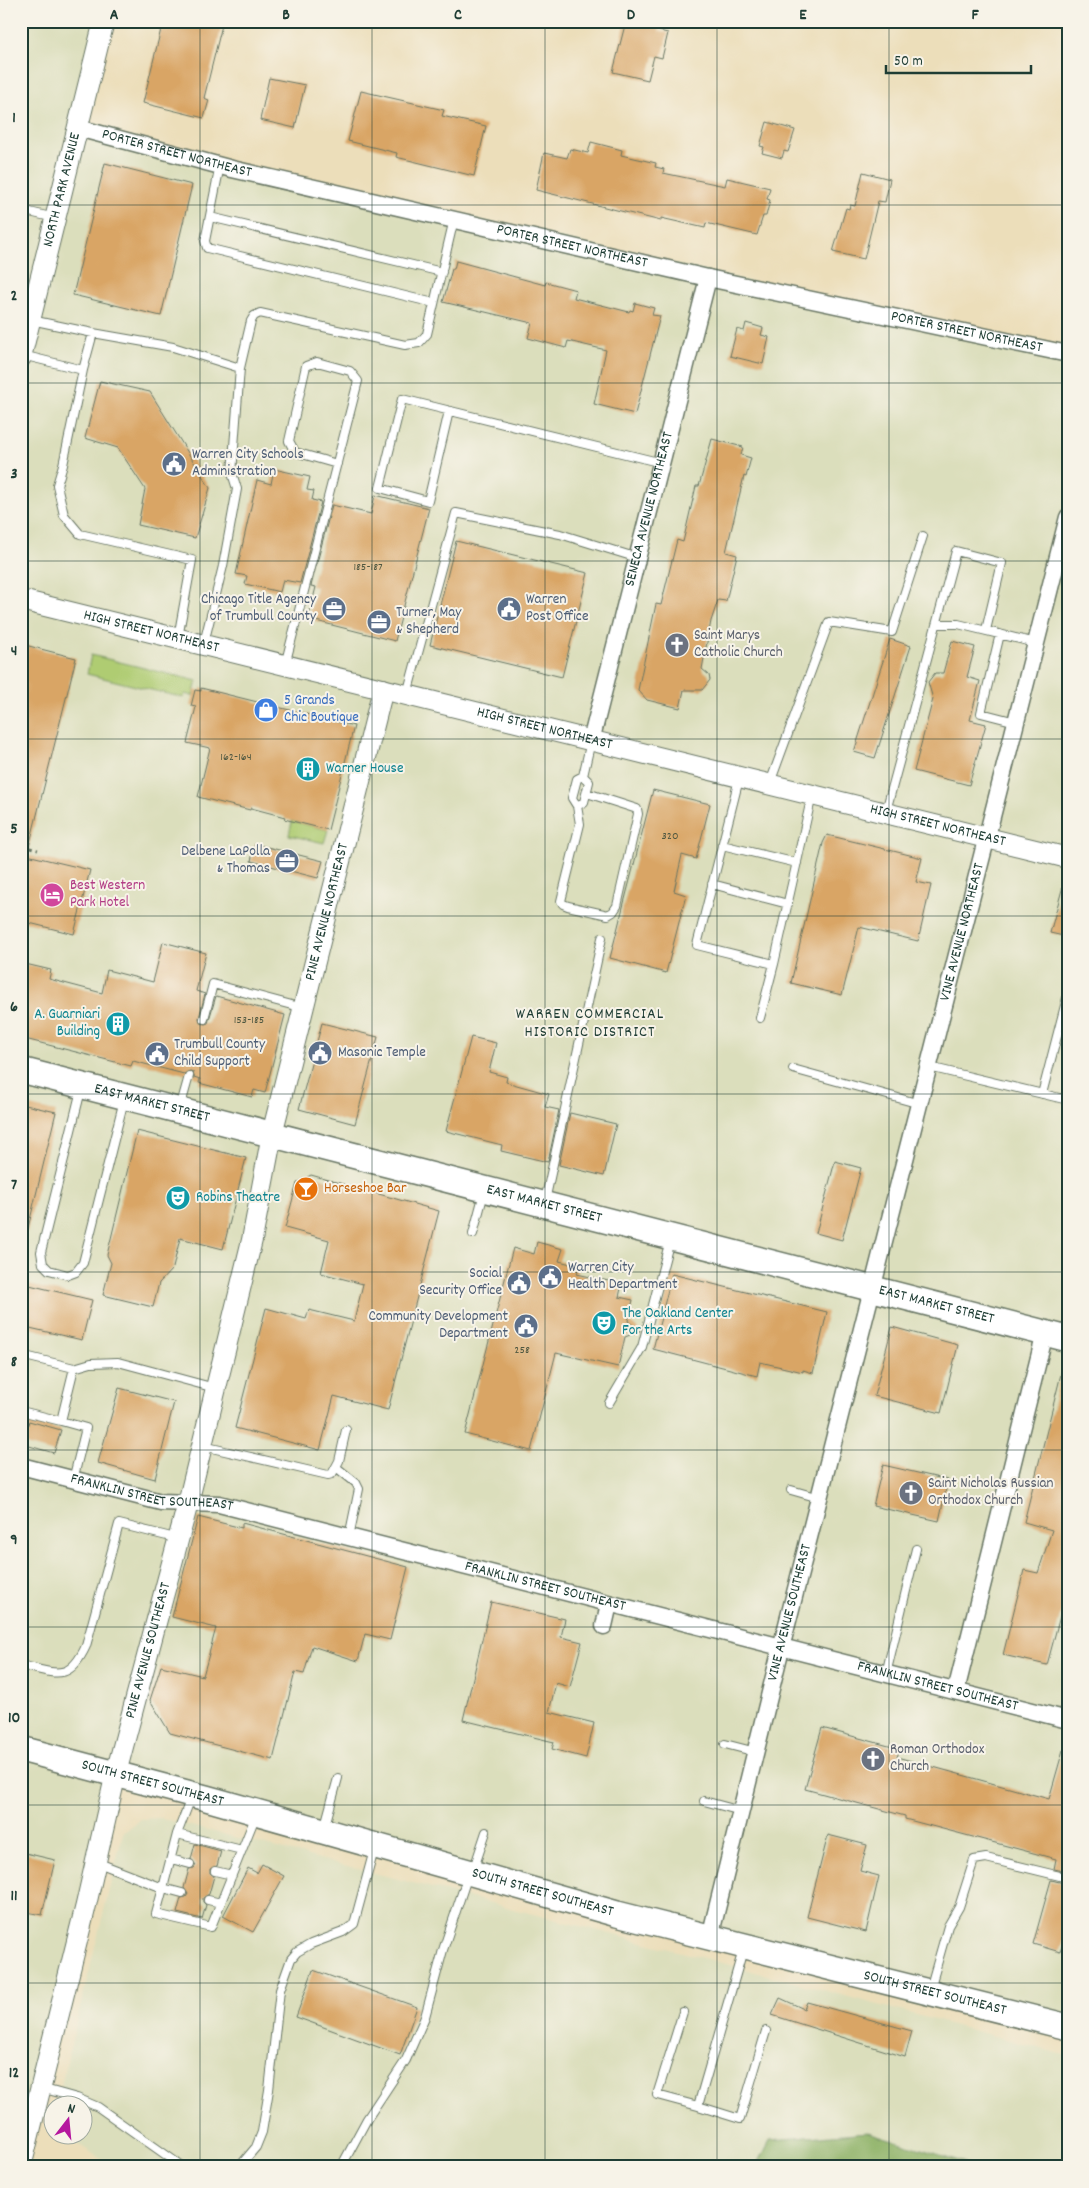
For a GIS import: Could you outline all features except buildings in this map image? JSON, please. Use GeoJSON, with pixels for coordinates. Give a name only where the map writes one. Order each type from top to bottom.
{"type":"FeatureCollection","features":[{"type":"Feature","properties":{"kind":"main road","name":"EAST MARKET STREET"},"geometry":{"type":"LineString","coordinates":[[21,1070],[1056,1336]]}},
{"type":"Feature","properties":{"kind":"main road","name":"SOUTH STREET SOUTHEAST"},"geometry":{"type":"LineString","coordinates":[[21,1749],[258,1812],[617,1914],[1068,2028]]}},
{"type":"Feature","properties":{"kind":"street","name":"NORTH PARK AVENUE"},"geometry":{"type":"LineString","coordinates":[[22,356],[104,21]]}},
{"type":"Feature","properties":{"kind":"street","name":"PORTER STREET NORTHEAST"},"geometry":{"type":"LineString","coordinates":[[78,128],[220,165],[708,278],[1068,354]]}},
{"type":"Feature","properties":{"kind":"street","name":"SENECA AVENUE NORTHEAST"},"geometry":{"type":"LineString","coordinates":[[591,741],[708,278]]}},
{"type":"Feature","properties":{"kind":"street","name":"VINE AVENUE NORTHEAST"},"geometry":{"type":"LineString","coordinates":[[873,1290],[1068,518]]}},
{"type":"Feature","properties":{"kind":"street","name":"HIGH STREET NORTHEAST"},"geometry":{"type":"LineString","coordinates":[[21,600],[1068,858]]}},
{"type":"Feature","properties":{"kind":"street","name":"PINE AVENUE NORTHEAST"},"geometry":{"type":"LineString","coordinates":[[272,1134],[383,689]]}},
{"type":"Feature","properties":{"kind":"street","name":"PINE AVENUE SOUTHEAST"},"geometry":{"type":"LineString","coordinates":[[21,2167],[28,2104],[41,2088],[116,1773],[188,1503],[252,1240],[272,1134]]}},
{"type":"Feature","properties":{"kind":"street","name":"VINE AVENUE SOUTHEAST"},"geometry":{"type":"LineString","coordinates":[[710,1937],[781,1648],[873,1290]]}},
{"type":"Feature","properties":{"kind":"street"},"geometry":{"type":"LineString","coordinates":[[956,1691],[1056,1336]]}},
{"type":"Feature","properties":{"kind":"street","name":"FRANKLIN STREET SOUTHEAST"},"geometry":{"type":"LineString","coordinates":[[21,1466],[161,1502],[219,1504],[1068,1720]]}},
{"type":"Feature","properties":{"kind":"street"},"geometry":{"type":"LineString","coordinates":[[604,1626],[608,1604]]}},
{"type":"Feature","properties":{"kind":"lane"},"geometry":{"type":"LineString","coordinates":[[220,165],[205,241],[208,248],[218,252],[434,303]]}},
{"type":"Feature","properties":{"kind":"lane"},"geometry":{"type":"LineString","coordinates":[[21,210],[55,218]]}},
{"type":"Feature","properties":{"kind":"lane"},"geometry":{"type":"LineString","coordinates":[[210,217],[442,272]]}},
{"type":"Feature","properties":{"kind":"lane"},"geometry":{"type":"LineString","coordinates":[[203,644],[223,566],[237,488],[232,473],[240,368],[251,321],[254,316],[260,313],[404,345],[419,343],[427,334],[454,220]]}},
{"type":"Feature","properties":{"kind":"lane"},"geometry":{"type":"LineString","coordinates":[[30,320],[173,347],[240,368]]}},
{"type":"Feature","properties":{"kind":"lane"},"geometry":{"type":"LineString","coordinates":[[92,333],[57,485],[64,515],[80,534],[192,560],[178,638]]}},
{"type":"Feature","properties":{"kind":"lane"},"geometry":{"type":"LineString","coordinates":[[22,356],[83,370]]}},
{"type":"Feature","properties":{"kind":"lane"},"geometry":{"type":"LineString","coordinates":[[285,665],[337,464],[358,381],[350,371],[317,362],[306,366],[289,441],[296,452],[337,464]]}},
{"type":"Feature","properties":{"kind":"lane"},"geometry":{"type":"LineString","coordinates":[[449,411],[428,501],[380,488],[402,399],[662,463]]}},
{"type":"Feature","properties":{"kind":"lane"},"geometry":{"type":"LineString","coordinates":[[407,695],[456,513],[560,534],[638,558]]}},
{"type":"Feature","properties":{"kind":"lane"},"geometry":{"type":"LineString","coordinates":[[770,785],[828,622],[892,632],[923,536]]}},
{"type":"Feature","properties":{"kind":"lane"},"geometry":{"type":"LineString","coordinates":[[886,813],[956,551],[1002,563],[986,630]]}},
{"type":"Feature","properties":{"kind":"lane"},"geometry":{"type":"LineString","coordinates":[[938,624],[958,624],[1036,643]]}},
{"type":"Feature","properties":{"kind":"lane"},"geometry":{"type":"LineString","coordinates":[[1000,634],[981,713],[1016,722]]}},
{"type":"Feature","properties":{"kind":"lane"},"geometry":{"type":"LineString","coordinates":[[586,793],[627,804],[637,809],[638,814],[617,906],[608,915],[568,906],[561,901],[580,824],[577,806],[572,798],[578,779],[583,776],[591,741]]}},
{"type":"Feature","properties":{"kind":"lane"},"geometry":{"type":"LineString","coordinates":[[577,806],[584,802],[589,782],[583,776]]}},
{"type":"Feature","properties":{"kind":"lane"},"geometry":{"type":"LineString","coordinates":[[739,777],[697,945],[774,964]]}},
{"type":"Feature","properties":{"kind":"lane"},"geometry":{"type":"LineString","coordinates":[[760,1018],[812,795]]}},
{"type":"Feature","properties":{"kind":"lane"},"geometry":{"type":"LineString","coordinates":[[722,845],[797,863]]}},
{"type":"Feature","properties":{"kind":"lane"},"geometry":{"type":"LineString","coordinates":[[712,884],[788,904]]}},
{"type":"Feature","properties":{"kind":"lane"},"geometry":{"type":"LineString","coordinates":[[544,1205],[602,938]]}},
{"type":"Feature","properties":{"kind":"lane"},"geometry":{"type":"LineString","coordinates":[[204,1018],[213,984],[303,1008]]}},
{"type":"Feature","properties":{"kind":"lane"},"geometry":{"type":"LineString","coordinates":[[1042,1094],[1068,994]]}},
{"type":"Feature","properties":{"kind":"lane"},"geometry":{"type":"LineString","coordinates":[[929,1067],[1068,1100]]}},
{"type":"Feature","properties":{"kind":"lane"},"geometry":{"type":"LineString","coordinates":[[793,1069],[920,1104]]}},
{"type":"Feature","properties":{"kind":"lane"},"geometry":{"type":"LineString","coordinates":[[180,1110],[189,1076]]}},
{"type":"Feature","properties":{"kind":"lane"},"geometry":{"type":"LineString","coordinates":[[82,1086],[41,1252],[43,1264],[49,1270],[62,1274],[68,1275],[76,1272],[83,1263],[125,1096]]}},
{"type":"Feature","properties":{"kind":"lane"},"geometry":{"type":"LineString","coordinates":[[473,1234],[485,1189]]}},
{"type":"Feature","properties":{"kind":"lane"},"geometry":{"type":"LineString","coordinates":[[609,1403],[642,1347],[670,1238]]}},
{"type":"Feature","properties":{"kind":"lane"},"geometry":{"type":"LineString","coordinates":[[21,1355],[74,1368],[91,1363],[118,1362],[215,1388]]}},
{"type":"Feature","properties":{"kind":"lane"},"geometry":{"type":"LineString","coordinates":[[61,1421],[74,1368]]}},
{"type":"Feature","properties":{"kind":"lane"},"geometry":{"type":"LineString","coordinates":[[21,1411],[86,1428],[73,1480]]}},
{"type":"Feature","properties":{"kind":"lane"},"geometry":{"type":"LineString","coordinates":[[201,1446],[328,1475],[332,1474],[336,1467],[346,1430]]}},
{"type":"Feature","properties":{"kind":"lane"},"geometry":{"type":"LineString","coordinates":[[336,1467],[356,1483],[359,1488],[349,1537]]}},
{"type":"Feature","properties":{"kind":"lane"},"geometry":{"type":"LineString","coordinates":[[791,1490],[819,1498]]}},
{"type":"Feature","properties":{"kind":"lane"},"geometry":{"type":"LineString","coordinates":[[21,1665],[58,1674],[73,1668],[80,1660],[86,1646],[119,1524],[179,1538]]}},
{"type":"Feature","properties":{"kind":"lane"},"geometry":{"type":"LineString","coordinates":[[886,1674],[916,1549]]}},
{"type":"Feature","properties":{"kind":"lane"},"geometry":{"type":"LineString","coordinates":[[725,1744],[756,1752]]}},
{"type":"Feature","properties":{"kind":"lane"},"geometry":{"type":"LineString","coordinates":[[324,1831],[338,1778]]}},
{"type":"Feature","properties":{"kind":"lane"},"geometry":{"type":"LineString","coordinates":[[192,1794],[177,1834],[156,1914],[211,1927],[258,1812]]}},
{"type":"Feature","properties":{"kind":"lane"},"geometry":{"type":"LineString","coordinates":[[704,1801],[741,1811]]}},
{"type":"Feature","properties":{"kind":"lane"},"geometry":{"type":"LineString","coordinates":[[341,2167],[367,2119],[406,2060],[425,2017],[443,1950],[486,1832]]}},
{"type":"Feature","properties":{"kind":"lane"},"geometry":{"type":"LineString","coordinates":[[177,1834],[242,1850]]}},
{"type":"Feature","properties":{"kind":"lane"},"geometry":{"type":"LineString","coordinates":[[239,2167],[256,2147],[262,2132],[269,2090],[280,1990],[291,1959],[297,1952],[311,1944],[343,1932],[354,1924],[375,1846]]}},
{"type":"Feature","properties":{"kind":"lane"},"geometry":{"type":"LineString","coordinates":[[929,1992],[948,1926],[959,1907],[974,1860],[986,1858],[1068,1878]]}},
{"type":"Feature","properties":{"kind":"lane"},"geometry":{"type":"LineString","coordinates":[[171,1859],[190,1864]]}},
{"type":"Feature","properties":{"kind":"lane"},"geometry":{"type":"LineString","coordinates":[[96,1862],[163,1888],[182,1893]]}},
{"type":"Feature","properties":{"kind":"lane"},"geometry":{"type":"LineString","coordinates":[[215,1871],[232,1875]]}},
{"type":"Feature","properties":{"kind":"lane"},"geometry":{"type":"LineString","coordinates":[[208,1900],[221,1903]]}},
{"type":"Feature","properties":{"kind":"lane"},"geometry":{"type":"LineString","coordinates":[[698,2106],[744,1946]]}},
{"type":"Feature","properties":{"kind":"lane"},"geometry":{"type":"LineString","coordinates":[[683,2012],[657,2095],[740,2119],[766,2030]]}},
{"type":"Feature","properties":{"kind":"lane"},"geometry":{"type":"LineString","coordinates":[[41,2088],[77,2098],[98,2107],[183,2167]]}},
{"type":"Feature","properties":{"kind":"path"},"geometry":{"type":"LineString","coordinates":[[21,846],[38,850]]}},
{"type":"Feature","properties":{"kind":"shaded area"},"geometry":{"type":"Polygon","coordinates":[[[21,21],[104,21],[78,128],[1068,354],[1068,2027],[116,1773],[21,2164],[21,21]]]}},
{"type":"Feature","properties":{"kind":"shaded area"},"geometry":{"type":"Polygon","coordinates":[[[160,1818],[685,1953],[1068,2056],[1068,2167],[978,2167],[868,2132],[758,2164],[769,2167],[113,2167],[81,2146],[92,2146],[92,2096],[58,2096],[123,1833],[141,1819],[160,1818]]]}},
{"type":"Feature","properties":{"kind":"green space"},"geometry":{"type":"Polygon","coordinates":[[[91,655],[197,681],[193,696],[185,694],[184,698],[87,674],[91,655]]]}},
{"type":"Feature","properties":{"kind":"green space"},"geometry":{"type":"Polygon","coordinates":[[[292,821],[328,830],[324,843],[289,835],[292,821]]]}},
{"type":"Feature","properties":{"kind":"green space"},"geometry":{"type":"Polygon","coordinates":[[[868,2132],[978,2167],[769,2167],[758,2164],[770,2140],[868,2132]]]}},
{"type":"Feature","properties":{"kind":"place","name":"Warren City Schools Administration"},"geometry":{"type":"Point","coordinates":[174,464]}},
{"type":"Feature","properties":{"kind":"place","name":"Chicago Title Agency of Trumbull County"},"geometry":{"type":"Point","coordinates":[334,609]}},
{"type":"Feature","properties":{"kind":"place","name":"Warren Post Office"},"geometry":{"type":"Point","coordinates":[509,609]}},
{"type":"Feature","properties":{"kind":"place","name":"Turner, May & Shepherd"},"geometry":{"type":"Point","coordinates":[379,622]}},
{"type":"Feature","properties":{"kind":"place","name":"Saint Marys Catholic Church"},"geometry":{"type":"Point","coordinates":[677,645]}},
{"type":"Feature","properties":{"kind":"place","name":"5 Grands Chic Boutique"},"geometry":{"type":"Point","coordinates":[266,710]}},
{"type":"Feature","properties":{"kind":"place","name":"Warner House"},"geometry":{"type":"Point","coordinates":[308,769]}},
{"type":"Feature","properties":{"kind":"place","name":"Delbene LaPolla & Thomas"},"geometry":{"type":"Point","coordinates":[287,861]}},
{"type":"Feature","properties":{"kind":"place","name":"Best Western Park Hotel"},"geometry":{"type":"Point","coordinates":[52,895]}},
{"type":"Feature","properties":{"kind":"place","name":"A. Guarniari Building"},"geometry":{"type":"Point","coordinates":[118,1024]}},
{"type":"Feature","properties":{"kind":"place","name":"Masonic Temple"},"geometry":{"type":"Point","coordinates":[320,1053]}},
{"type":"Feature","properties":{"kind":"place","name":"Trumbull County Child Support"},"geometry":{"type":"Point","coordinates":[157,1054]}},
{"type":"Feature","properties":{"kind":"place","name":"Horseshoe Bar"},"geometry":{"type":"Point","coordinates":[306,1189]}},
{"type":"Feature","properties":{"kind":"place","name":"Robins Theatre"},"geometry":{"type":"Point","coordinates":[178,1198]}},
{"type":"Feature","properties":{"kind":"place","name":"Warren City Health Department"},"geometry":{"type":"Point","coordinates":[550,1277]}},
{"type":"Feature","properties":{"kind":"place","name":"Social Security Office"},"geometry":{"type":"Point","coordinates":[519,1283]}},
{"type":"Feature","properties":{"kind":"place","name":"The Oakland Center For the Arts"},"geometry":{"type":"Point","coordinates":[604,1323]}},
{"type":"Feature","properties":{"kind":"place","name":"Community Development Department"},"geometry":{"type":"Point","coordinates":[526,1326]}},
{"type":"Feature","properties":{"kind":"place","name":"Saint Nicholas Russian Orthodox Church"},"geometry":{"type":"Point","coordinates":[911,1493]}},
{"type":"Feature","properties":{"kind":"place","name":"Roman Orthodox Church"},"geometry":{"type":"Point","coordinates":[873,1759]}},
{"type":"Feature","properties":{"kind":"district","name":"WARREN COMMERCIAL HISTORIC DISTRICT"},"geometry":{"type":"Point","coordinates":[590,1023]}}]}
